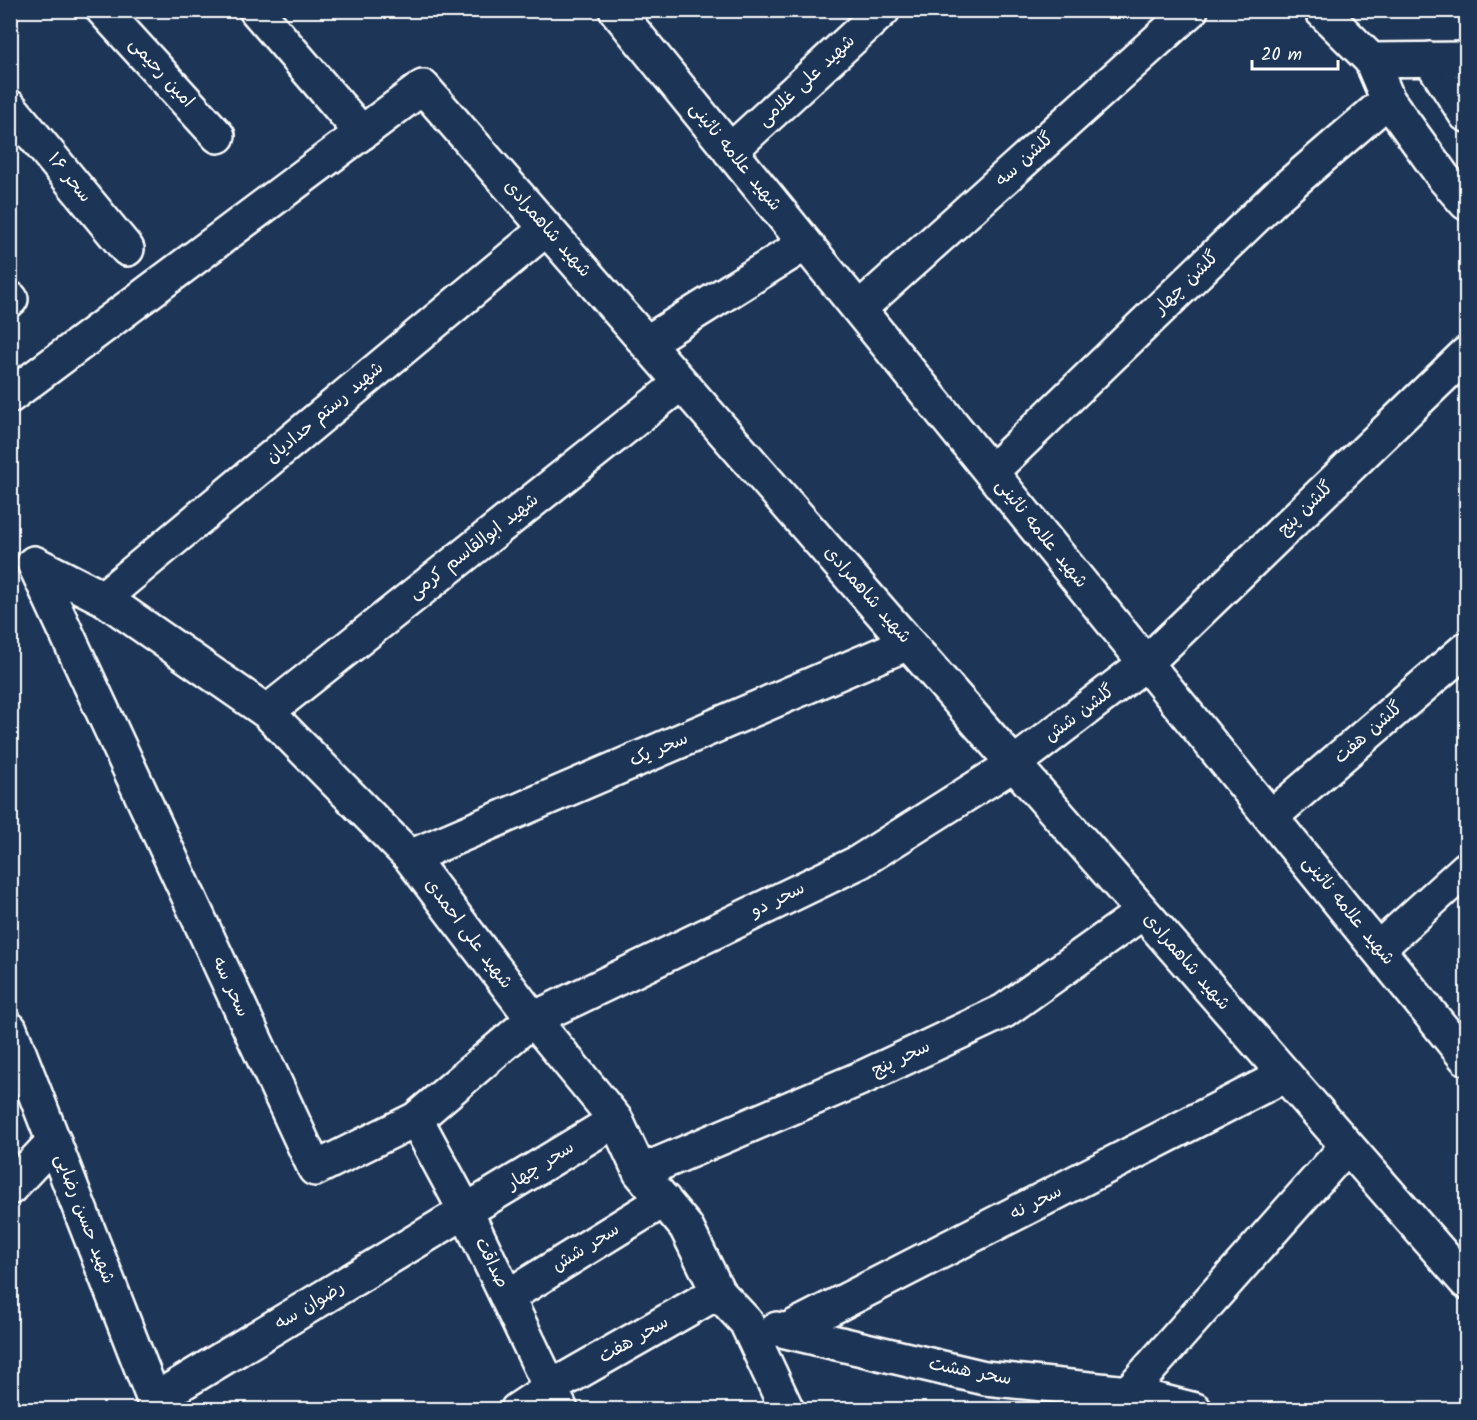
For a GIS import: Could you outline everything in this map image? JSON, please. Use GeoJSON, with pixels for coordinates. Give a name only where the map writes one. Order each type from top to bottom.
{"type":"FeatureCollection","features":[{"type":"Feature","properties":{"kind":"street","name":"امین رحیمی"},"geometry":{"type":"LineString","coordinates":[[103,10],[218,136]]}},
{"type":"Feature","properties":{"kind":"street"},"geometry":{"type":"LineString","coordinates":[[10,396],[362,133],[256,10]]}},
{"type":"Feature","properties":{"kind":"street","name":"شهید علامه‌ نائینی"},"geometry":{"type":"LineString","coordinates":[[616,10],[1467,1058]]}},
{"type":"Feature","properties":{"kind":"street","name":"شهید علی غلامی"},"geometry":{"type":"LineString","coordinates":[[730,152],[884,10]]}},
{"type":"Feature","properties":{"kind":"street","name":"گلشن سه"},"geometry":{"type":"LineString","coordinates":[[859,309],[1191,10]]}},
{"type":"Feature","properties":{"kind":"street"},"geometry":{"type":"LineString","coordinates":[[1321,10],[1371,60],[1388,100],[1444,178],[1467,203]]}},
{"type":"Feature","properties":{"kind":"street"},"geometry":{"type":"LineString","coordinates":[[1430,59],[1467,115]]}},
{"type":"Feature","properties":{"kind":"street"},"geometry":{"type":"LineString","coordinates":[[1371,60],[1467,59]]}},
{"type":"Feature","properties":{"kind":"street","name":"شهید شاهمرادی"},"geometry":{"type":"LineString","coordinates":[[362,133],[423,87],[1467,1282]]}},
{"type":"Feature","properties":{"kind":"street","name":"گلشن چهار"},"geometry":{"type":"LineString","coordinates":[[991,472],[1279,194],[1388,100]]}},
{"type":"Feature","properties":{"kind":"street","name":"سحر ۱۶"},"geometry":{"type":"LineString","coordinates":[[10,107],[127,249]]}},
{"type":"Feature","properties":{"kind":"street","name":"شهید رستم حدادیان"},"geometry":{"type":"LineString","coordinates":[[103,598],[546,229]]}},
{"type":"Feature","properties":{"kind":"street"},"geometry":{"type":"LineString","coordinates":[[646,343],[805,244]]}},
{"type":"Feature","properties":{"kind":"street","name":"گلشن پنج"},"geometry":{"type":"LineString","coordinates":[[1146,663],[1467,354]]}},
{"type":"Feature","properties":{"kind":"street","name":"شهید ابوالقاسم کرمی"},"geometry":{"type":"LineString","coordinates":[[267,712],[681,383]]}},
{"type":"Feature","properties":{"kind":"street","name":"شهید علی احمدی"},"geometry":{"type":"LineString","coordinates":[[22,568],[103,598],[267,712],[410,857],[532,1019],[616,1120],[640,1173],[686,1227],[718,1292],[746,1322],[787,1410]]}},
{"type":"Feature","properties":{"kind":"street","name":"سحر سه"},"geometry":{"type":"LineString","coordinates":[[22,568],[315,1169],[416,1119],[532,1019]]}},
{"type":"Feature","properties":{"kind":"street","name":"سحر یک"},"geometry":{"type":"LineString","coordinates":[[410,857],[908,643]]}},
{"type":"Feature","properties":{"kind":"street","name":"گلشن هفت"},"geometry":{"type":"LineString","coordinates":[[1272,816],[1467,649]]}},
{"type":"Feature","properties":{"kind":"street","name":"گلشن شش"},"geometry":{"type":"LineString","coordinates":[[1014,764],[1146,663]]}},
{"type":"Feature","properties":{"kind":"street","name":"سحر دو"},"geometry":{"type":"LineString","coordinates":[[532,1019],[859,862],[1014,764]]}},
{"type":"Feature","properties":{"kind":"street"},"geometry":{"type":"LineString","coordinates":[[1378,949],[1467,869]]}},
{"type":"Feature","properties":{"kind":"street","name":"سحر پنج"},"geometry":{"type":"LineString","coordinates":[[640,1173],[866,1076],[1004,1011],[1143,912]]}},
{"type":"Feature","properties":{"kind":"street","name":"شهید حسن رضایی"},"geometry":{"type":"LineString","coordinates":[[10,1029],[155,1405]]}},
{"type":"Feature","properties":{"kind":"street","name":"سحر نه"},"geometry":{"type":"LineString","coordinates":[[786,1331],[1285,1075]]}},
{"type":"Feature","properties":{"kind":"street","name":"صداقت"},"geometry":{"type":"LineString","coordinates":[[416,1119],[466,1212],[556,1399]]}},
{"type":"Feature","properties":{"kind":"street","name":"سحر چهار"},"geometry":{"type":"LineString","coordinates":[[466,1212],[616,1120]]}},
{"type":"Feature","properties":{"kind":"street"},"geometry":{"type":"LineString","coordinates":[[10,1188],[54,1141]]}},
{"type":"Feature","properties":{"kind":"street"},"geometry":{"type":"LineString","coordinates":[[1128,1393],[1347,1146]]}},
{"type":"Feature","properties":{"kind":"street","name":"سحر شش"},"geometry":{"type":"LineString","coordinates":[[507,1297],[664,1200]]}},
{"type":"Feature","properties":{"kind":"street","name":"رضوان سه"},"geometry":{"type":"LineString","coordinates":[[155,1405],[466,1212]]}},
{"type":"Feature","properties":{"kind":"street","name":"سحر هفت"},"geometry":{"type":"LineString","coordinates":[[517,1410],[556,1399],[718,1292]]}},
{"type":"Feature","properties":{"kind":"street","name":"سحر هشت"},"geometry":{"type":"LineString","coordinates":[[746,1322],[985,1378],[1128,1393],[1195,1410]]}}]}
